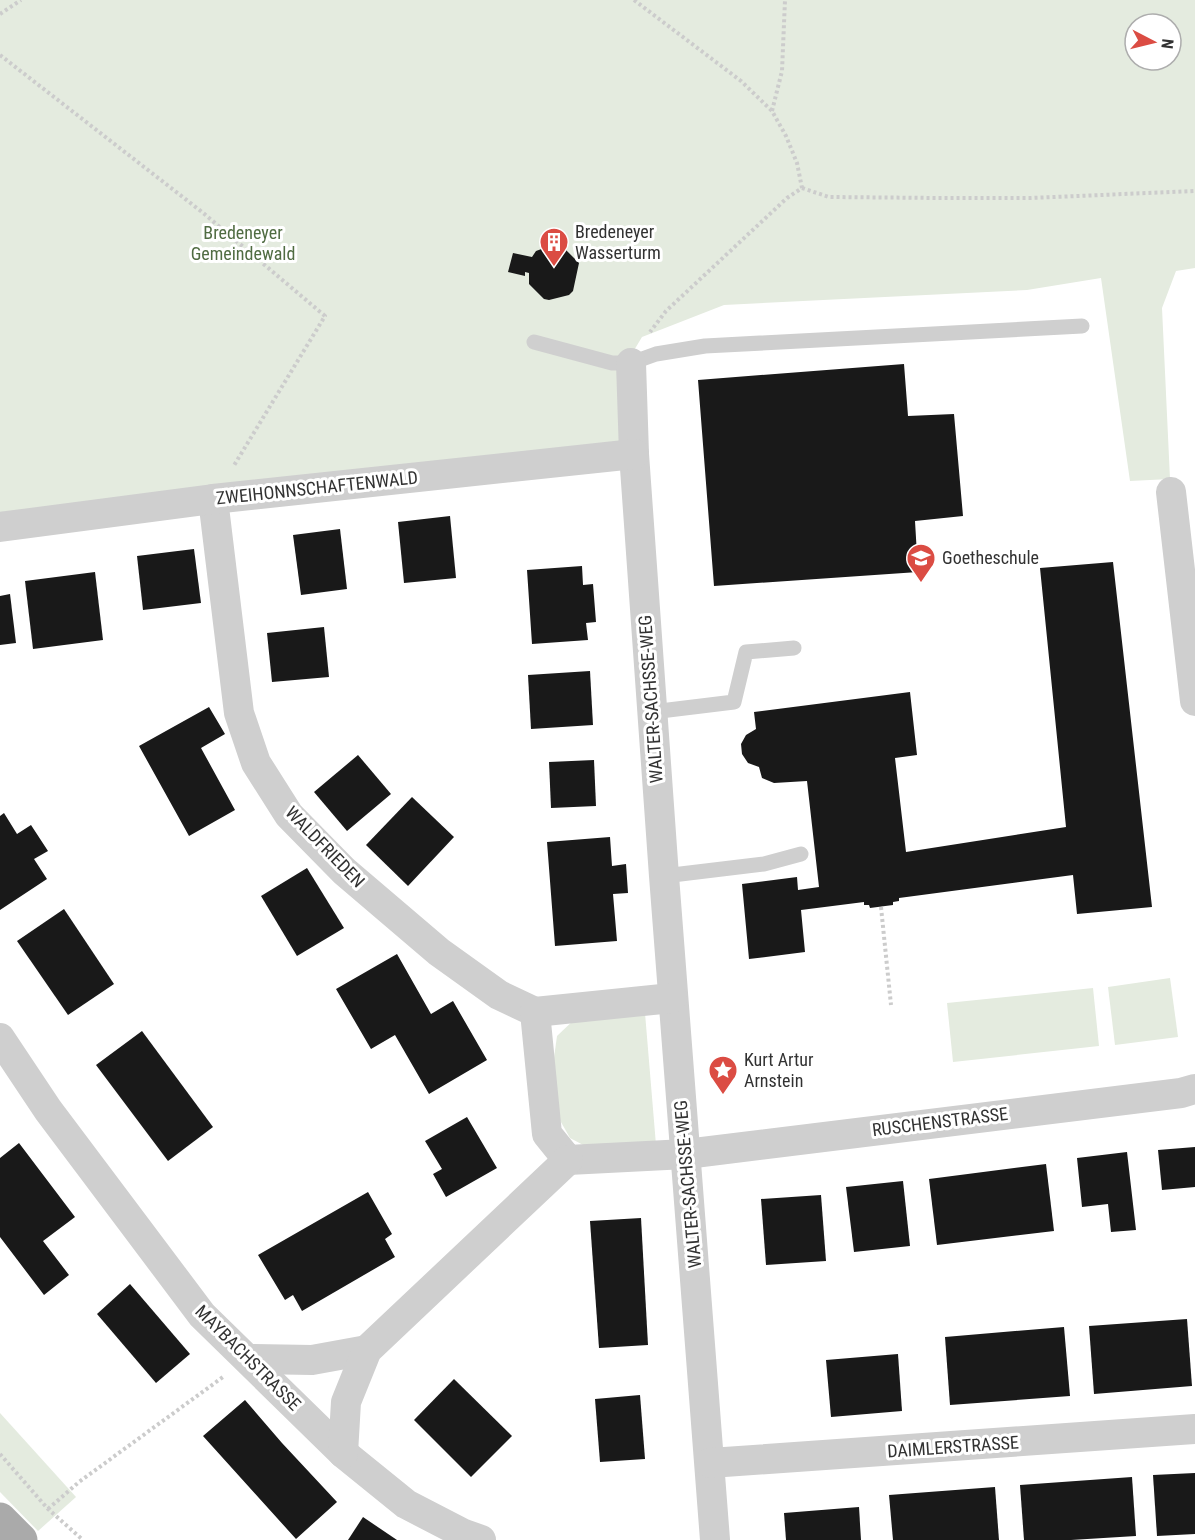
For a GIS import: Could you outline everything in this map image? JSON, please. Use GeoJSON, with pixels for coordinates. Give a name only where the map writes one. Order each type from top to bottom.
{"type":"FeatureCollection","features":[{"type":"Feature","properties":{"kind":"main road"},"geometry":{"type":"LineString","coordinates":[[0,1520],[21,1540]]}},
{"type":"Feature","properties":{"kind":"street","name":"WALTER-SACHSSE-WEG"},"geometry":{"type":"LineString","coordinates":[[631,363],[634,454],[663,876],[715,1540]]}},
{"type":"Feature","properties":{"kind":"street","name":"ZWEIHONNSCHAFTENWALD"},"geometry":{"type":"LineString","coordinates":[[0,527],[213,499],[634,454]]}},
{"type":"Feature","properties":{"kind":"street"},"geometry":{"type":"LineString","coordinates":[[1171,492],[1195,700]]}},
{"type":"Feature","properties":{"kind":"street","name":"WALDFRIEDEN"},"geometry":{"type":"LineString","coordinates":[[213,499],[239,713],[256,763],[289,815],[344,871],[439,952],[499,995],[534,1012]]}},
{"type":"Feature","properties":{"kind":"street"},"geometry":{"type":"LineString","coordinates":[[568,1160],[547,1134],[534,1012],[672,998]]}},
{"type":"Feature","properties":{"kind":"street","name":"MAYBACHSTRASSE"},"geometry":{"type":"LineString","coordinates":[[0,1038],[48,1110],[202,1315],[343,1453],[406,1504],[464,1534],[481,1540]]}},
{"type":"Feature","properties":{"kind":"street","name":"RUSCHENSTRASSE"},"geometry":{"type":"LineString","coordinates":[[686,1154],[1181,1093],[1195,1089]]}},
{"type":"Feature","properties":{"kind":"street"},"geometry":{"type":"LineString","coordinates":[[343,1453],[346,1402],[366,1350],[568,1160],[686,1154]]}},
{"type":"Feature","properties":{"kind":"street"},"geometry":{"type":"LineString","coordinates":[[248,1359],[312,1359],[366,1350]]}},
{"type":"Feature","properties":{"kind":"street","name":"DAIMLERSTRASSE"},"geometry":{"type":"LineString","coordinates":[[710,1463],[1195,1429]]}},
{"type":"Feature","properties":{"kind":"lane"},"geometry":{"type":"LineString","coordinates":[[534,342],[612,363],[631,363],[656,354],[705,346],[1082,326]]}},
{"type":"Feature","properties":{"kind":"lane"},"geometry":{"type":"LineString","coordinates":[[652,712],[734,702],[746,652],[794,648]]}},
{"type":"Feature","properties":{"kind":"lane"},"geometry":{"type":"LineString","coordinates":[[663,876],[764,864],[801,854]]}},
{"type":"Feature","properties":{"kind":"path"},"geometry":{"type":"LineString","coordinates":[[0,14],[21,0]]}},
{"type":"Feature","properties":{"kind":"path"},"geometry":{"type":"LineString","coordinates":[[634,0],[741,81],[772,111],[797,163],[802,188]]}},
{"type":"Feature","properties":{"kind":"path"},"geometry":{"type":"LineString","coordinates":[[772,111],[783,71],[785,0]]}},
{"type":"Feature","properties":{"kind":"path"},"geometry":{"type":"LineString","coordinates":[[0,55],[202,212],[325,316],[213,499]]}},
{"type":"Feature","properties":{"kind":"path"},"geometry":{"type":"LineString","coordinates":[[802,188],[830,197],[938,198],[1030,198],[1195,191]]}},
{"type":"Feature","properties":{"kind":"path"},"geometry":{"type":"LineString","coordinates":[[631,363],[666,311],[787,198],[802,188]]}},
{"type":"Feature","properties":{"kind":"path"},"geometry":{"type":"LineString","coordinates":[[881,907],[891,1005]]}},
{"type":"Feature","properties":{"kind":"path"},"geometry":{"type":"LineString","coordinates":[[48,1509],[79,1482],[248,1359]]}},
{"type":"Feature","properties":{"kind":"path"},"geometry":{"type":"LineString","coordinates":[[0,1454],[48,1509],[83,1540]]}},
{"type":"Feature","properties":{"kind":"green space","name":"Bredeneyer Gemeindewald"},"geometry":{"type":"Polygon","coordinates":[[[0,0],[1195,0],[1195,268],[1176,271],[1162,308],[1170,479],[1130,481],[1101,278],[1027,290],[724,305],[642,337],[627,362],[628,450],[0,520],[0,0]]]}},
{"type":"Feature","properties":{"kind":"green space"},"geometry":{"type":"Polygon","coordinates":[[[1170,978],[1178,1037],[1115,1045],[1108,987],[1170,978]]]}},
{"type":"Feature","properties":{"kind":"green space"},"geometry":{"type":"Polygon","coordinates":[[[1093,988],[1099,1046],[953,1062],[947,1003],[1093,988]]]}},
{"type":"Feature","properties":{"kind":"green space"},"geometry":{"type":"Polygon","coordinates":[[[645,1013],[656,1145],[587,1147],[570,1138],[557,1115],[553,1065],[557,1036],[576,1018],[645,1013]]]}},
{"type":"Feature","properties":{"kind":"green space"},"geometry":{"type":"Polygon","coordinates":[[[0,1413],[76,1497],[38,1531],[0,1492],[0,1413]]]}},
{"type":"Feature","properties":{"kind":"building","name":"Bredeneyer Wasserturm"},"geometry":{"type":"Polygon","coordinates":[[[555,244],[561,245],[579,263],[573,291],[569,295],[549,300],[544,299],[529,284],[529,273],[525,272],[525,276],[508,272],[513,253],[532,257],[536,251],[555,244]]]}},
{"type":"Feature","properties":{"kind":"building"},"geometry":{"type":"Polygon","coordinates":[[[904,364],[908,416],[954,414],[963,516],[915,521],[918,572],[714,586],[698,380],[904,364]]]}},
{"type":"Feature","properties":{"kind":"building"},"geometry":{"type":"Polygon","coordinates":[[[450,516],[456,578],[404,583],[398,522],[450,516]]]}},
{"type":"Feature","properties":{"kind":"building"},"geometry":{"type":"Polygon","coordinates":[[[340,529],[347,589],[301,595],[293,535],[340,529]]]}},
{"type":"Feature","properties":{"kind":"building"},"geometry":{"type":"Polygon","coordinates":[[[194,549],[201,603],[143,610],[137,556],[194,549]]]}},
{"type":"Feature","properties":{"kind":"building"},"geometry":{"type":"Polygon","coordinates":[[[1113,562],[1152,907],[1077,914],[1073,875],[899,898],[899,901],[893,902],[893,905],[870,908],[869,905],[864,905],[864,902],[801,910],[805,952],[749,959],[742,884],[797,877],[798,890],[819,887],[807,781],[774,783],[762,778],[759,767],[748,763],[742,754],[741,744],[746,735],[756,729],[754,712],[910,692],[917,755],[895,758],[906,852],[1066,827],[1040,568],[1113,562]]]}},
{"type":"Feature","properties":{"kind":"building"},"geometry":{"type":"Polygon","coordinates":[[[582,566],[583,585],[593,584],[596,622],[586,623],[588,640],[532,644],[527,570],[582,566]]]}},
{"type":"Feature","properties":{"kind":"building"},"geometry":{"type":"Polygon","coordinates":[[[95,572],[103,640],[33,649],[25,581],[95,572]]]}},
{"type":"Feature","properties":{"kind":"building"},"geometry":{"type":"Polygon","coordinates":[[[10,594],[16,643],[0,645],[0,596],[10,594]]]}},
{"type":"Feature","properties":{"kind":"building"},"geometry":{"type":"Polygon","coordinates":[[[324,627],[329,677],[272,682],[267,633],[324,627]]]}},
{"type":"Feature","properties":{"kind":"building"},"geometry":{"type":"Polygon","coordinates":[[[590,671],[593,725],[531,729],[528,675],[590,671]]]}},
{"type":"Feature","properties":{"kind":"building"},"geometry":{"type":"Polygon","coordinates":[[[209,707],[225,734],[201,748],[235,810],[189,836],[139,746],[209,707]]]}},
{"type":"Feature","properties":{"kind":"building"},"geometry":{"type":"Polygon","coordinates":[[[358,755],[391,794],[347,831],[314,792],[358,755]]]}},
{"type":"Feature","properties":{"kind":"building"},"geometry":{"type":"Polygon","coordinates":[[[594,760],[596,806],[551,808],[549,762],[594,760]]]}},
{"type":"Feature","properties":{"kind":"building"},"geometry":{"type":"Polygon","coordinates":[[[412,797],[454,837],[408,886],[366,845],[412,797]]]}},
{"type":"Feature","properties":{"kind":"building"},"geometry":{"type":"Polygon","coordinates":[[[4,813],[17,834],[31,825],[48,851],[34,859],[47,879],[0,910],[0,816],[4,813]]]}},
{"type":"Feature","properties":{"kind":"building"},"geometry":{"type":"Polygon","coordinates":[[[610,837],[612,866],[626,864],[628,893],[613,894],[617,941],[555,946],[547,842],[610,837]]]}},
{"type":"Feature","properties":{"kind":"building"},"geometry":{"type":"Polygon","coordinates":[[[307,868],[344,928],[297,956],[261,896],[307,868]]]}},
{"type":"Feature","properties":{"kind":"building"},"geometry":{"type":"Polygon","coordinates":[[[64,909],[114,984],[68,1015],[17,941],[64,909]]]}},
{"type":"Feature","properties":{"kind":"building"},"geometry":{"type":"Polygon","coordinates":[[[397,954],[431,1014],[453,1001],[487,1060],[429,1094],[395,1035],[371,1049],[336,989],[397,954]]]}},
{"type":"Feature","properties":{"kind":"building"},"geometry":{"type":"Polygon","coordinates":[[[142,1031],[213,1127],[168,1161],[96,1065],[142,1031]]]}},
{"type":"Feature","properties":{"kind":"building"},"geometry":{"type":"Polygon","coordinates":[[[467,1117],[497,1168],[446,1197],[433,1174],[442,1169],[425,1141],[467,1117]]]}},
{"type":"Feature","properties":{"kind":"building"},"geometry":{"type":"Polygon","coordinates":[[[19,1143],[75,1217],[43,1241],[69,1275],[44,1295],[0,1237],[0,1158],[19,1143]]]}},
{"type":"Feature","properties":{"kind":"building"},"geometry":{"type":"Polygon","coordinates":[[[1195,1147],[1195,1187],[1162,1190],[1158,1150],[1195,1147]]]}},
{"type":"Feature","properties":{"kind":"building"},"geometry":{"type":"Polygon","coordinates":[[[1127,1152],[1136,1230],[1111,1232],[1108,1204],[1082,1207],[1077,1158],[1127,1152]]]}},
{"type":"Feature","properties":{"kind":"building"},"geometry":{"type":"Polygon","coordinates":[[[1046,1164],[1054,1231],[937,1245],[929,1179],[1046,1164]]]}},
{"type":"Feature","properties":{"kind":"building"},"geometry":{"type":"Polygon","coordinates":[[[903,1181],[910,1246],[854,1252],[846,1187],[903,1181]]]}},
{"type":"Feature","properties":{"kind":"building"},"geometry":{"type":"Polygon","coordinates":[[[368,1192],[392,1234],[385,1239],[395,1257],[302,1311],[293,1295],[285,1300],[258,1255],[368,1192]]]}},
{"type":"Feature","properties":{"kind":"building"},"geometry":{"type":"Polygon","coordinates":[[[821,1195],[826,1261],[766,1265],[761,1199],[821,1195]]]}},
{"type":"Feature","properties":{"kind":"building"},"geometry":{"type":"Polygon","coordinates":[[[641,1218],[648,1345],[599,1348],[590,1221],[641,1218]]]}},
{"type":"Feature","properties":{"kind":"building"},"geometry":{"type":"Polygon","coordinates":[[[130,1284],[190,1354],[156,1383],[97,1314],[130,1284]]]}},
{"type":"Feature","properties":{"kind":"building"},"geometry":{"type":"Polygon","coordinates":[[[1187,1319],[1192,1386],[1094,1394],[1089,1326],[1187,1319]]]}},
{"type":"Feature","properties":{"kind":"building"},"geometry":{"type":"Polygon","coordinates":[[[1064,1327],[1070,1396],[950,1405],[945,1337],[1064,1327]]]}},
{"type":"Feature","properties":{"kind":"building"},"geometry":{"type":"Polygon","coordinates":[[[898,1354],[902,1411],[831,1417],[826,1360],[898,1354]]]}},
{"type":"Feature","properties":{"kind":"building"},"geometry":{"type":"Polygon","coordinates":[[[454,1379],[512,1436],[471,1477],[414,1420],[454,1379]]]}},
{"type":"Feature","properties":{"kind":"building"},"geometry":{"type":"Polygon","coordinates":[[[640,1395],[645,1459],[600,1462],[595,1399],[640,1395]]]}},
{"type":"Feature","properties":{"kind":"building"},"geometry":{"type":"Polygon","coordinates":[[[245,1400],[337,1502],[296,1539],[203,1436],[245,1400]]]}},
{"type":"Feature","properties":{"kind":"building"},"geometry":{"type":"Polygon","coordinates":[[[1195,1473],[1195,1534],[1157,1536],[1153,1475],[1195,1473]]]}},
{"type":"Feature","properties":{"kind":"building"},"geometry":{"type":"Polygon","coordinates":[[[1132,1477],[1136,1536],[1024,1540],[1020,1485],[1132,1477]]]}},
{"type":"Feature","properties":{"kind":"building"},"geometry":{"type":"Polygon","coordinates":[[[995,1487],[999,1540],[893,1540],[889,1495],[995,1487]]]}},
{"type":"Feature","properties":{"kind":"building"},"geometry":{"type":"Polygon","coordinates":[[[859,1507],[861,1540],[786,1540],[784,1513],[859,1507]]]}},
{"type":"Feature","properties":{"kind":"building"},"geometry":{"type":"Polygon","coordinates":[[[363,1517],[397,1540],[348,1540],[363,1517]]]}},
{"type":"Feature","properties":{"kind":"place","name":"Bredeneyer Wasserturm"},"geometry":{"type":"Point","coordinates":[554,268]}},
{"type":"Feature","properties":{"kind":"place","name":"Goetheschule"},"geometry":{"type":"Point","coordinates":[921,584]}},
{"type":"Feature","properties":{"kind":"place","name":"Kurt Artur Arnstein"},"geometry":{"type":"Point","coordinates":[723,1096]}}]}
